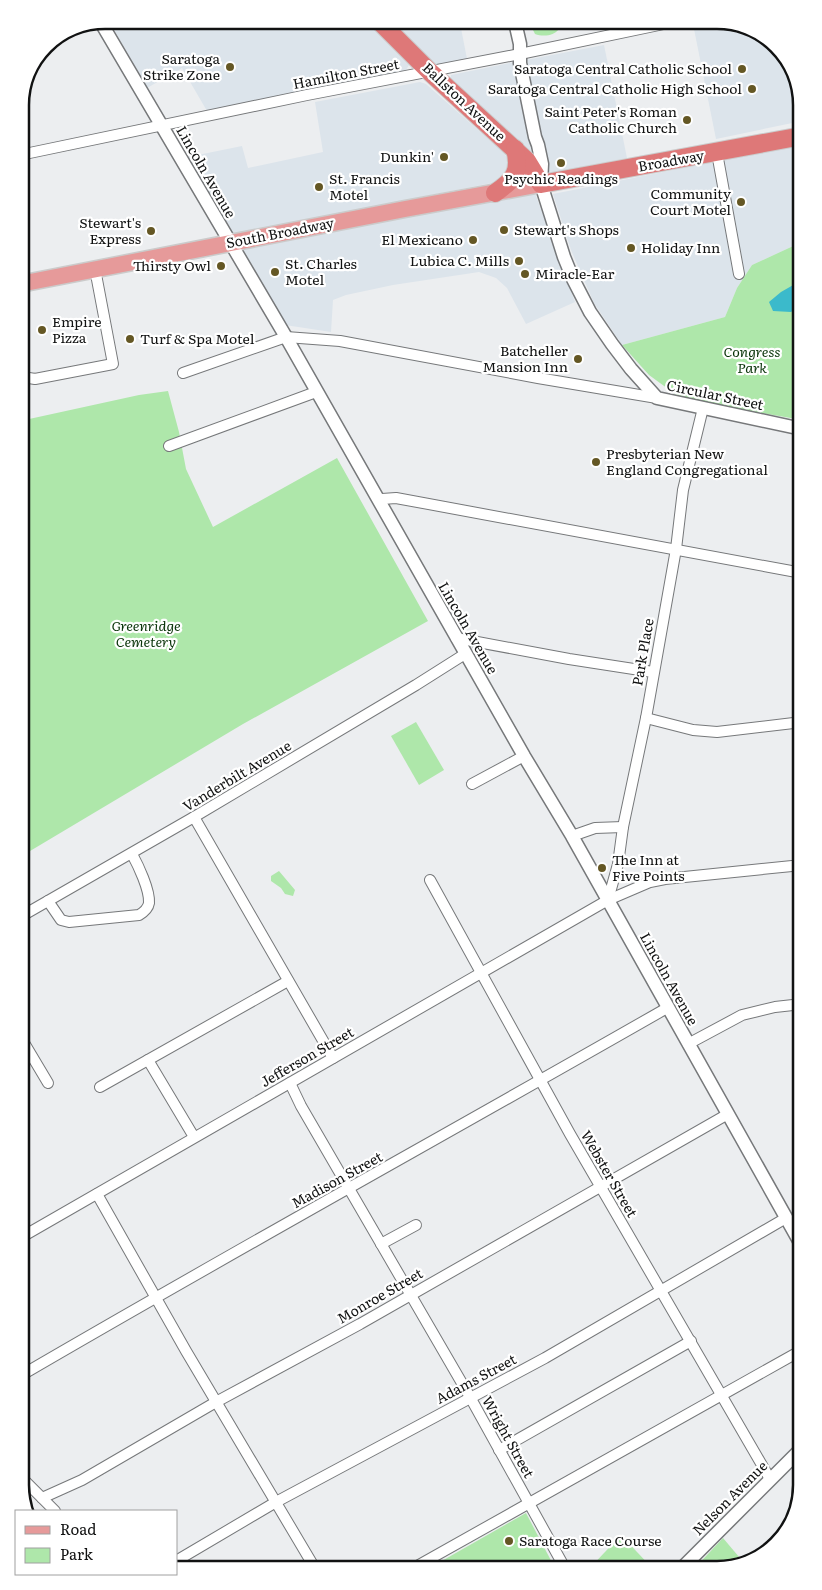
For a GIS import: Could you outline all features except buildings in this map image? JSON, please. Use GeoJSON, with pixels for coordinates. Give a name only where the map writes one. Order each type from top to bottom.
{"type":"FeatureCollection","features":[{"type":"Feature","properties":{"kind":"highway","name":"Ballston Avenue"},"geometry":{"type":"LineString","coordinates":[[386,29],[527,161],[541,184]]}},
{"type":"Feature","properties":{"kind":"highway","name":"Broadway"},"geometry":{"type":"LineString","coordinates":[[541,184],[793,138]]}},
{"type":"Feature","properties":{"kind":"highway"},"geometry":{"type":"LineString","coordinates":[[495,192],[507,184],[515,175],[518,162],[515,149]]}},
{"type":"Feature","properties":{"kind":"main road","name":"South Broadway"},"geometry":{"type":"LineString","coordinates":[[29,281],[541,184]]}},
{"type":"Feature","properties":{"kind":"street","name":"Lincoln Avenue"},"geometry":{"type":"LineString","coordinates":[[105,29],[286,337],[465,654],[572,836],[793,1230]]}},
{"type":"Feature","properties":{"kind":"street","name":"Circular Street"},"geometry":{"type":"LineString","coordinates":[[516,29],[520,63],[542,164],[541,184],[564,257],[590,312],[631,369],[657,398],[793,427]]}},
{"type":"Feature","properties":{"kind":"street","name":"Hamilton Street"},"geometry":{"type":"LineString","coordinates":[[29,153],[307,95],[640,29]]}},
{"type":"Feature","properties":{"kind":"street"},"geometry":{"type":"LineString","coordinates":[[717,153],[739,274]]}},
{"type":"Feature","properties":{"kind":"street"},"geometry":{"type":"LineString","coordinates":[[29,378],[35,379],[113,364],[95,269]]}},
{"type":"Feature","properties":{"kind":"street"},"geometry":{"type":"LineString","coordinates":[[183,373],[286,337],[340,341],[657,398]]}},
{"type":"Feature","properties":{"kind":"street"},"geometry":{"type":"LineString","coordinates":[[169,446],[316,392]]}},
{"type":"Feature","properties":{"kind":"street","name":"Park Place"},"geometry":{"type":"LineString","coordinates":[[608,900],[618,864],[623,827],[646,718],[676,550],[684,490],[703,408]]}},
{"type":"Feature","properties":{"kind":"street"},"geometry":{"type":"LineString","coordinates":[[379,501],[382,498],[396,498],[793,571]]}},
{"type":"Feature","properties":{"kind":"street"},"geometry":{"type":"LineString","coordinates":[[456,638],[653,672]]}},
{"type":"Feature","properties":{"kind":"street","name":"Vanderbilt Avenue"},"geometry":{"type":"LineString","coordinates":[[29,912],[132,854],[465,654]]}},
{"type":"Feature","properties":{"kind":"street"},"geometry":{"type":"LineString","coordinates":[[646,718],[693,730],[717,732],[793,723]]}},
{"type":"Feature","properties":{"kind":"street"},"geometry":{"type":"LineString","coordinates":[[472,784],[524,756]]}},
{"type":"Feature","properties":{"kind":"street"},"geometry":{"type":"LineString","coordinates":[[194,817],[333,1058]]}},
{"type":"Feature","properties":{"kind":"street"},"geometry":{"type":"LineString","coordinates":[[572,836],[595,828],[623,827]]}},
{"type":"Feature","properties":{"kind":"street"},"geometry":{"type":"LineString","coordinates":[[48,901],[56,915],[68,922],[105,920],[139,915],[149,904],[138,865],[132,854]]}},
{"type":"Feature","properties":{"kind":"street","name":"Jefferson Street"},"geometry":{"type":"LineString","coordinates":[[29,1233],[608,900],[650,882],[665,879],[793,866]]}},
{"type":"Feature","properties":{"kind":"street","name":"Webster Street"},"geometry":{"type":"LineString","coordinates":[[430,880],[540,1081],[770,1479]]}},
{"type":"Feature","properties":{"kind":"street"},"geometry":{"type":"LineString","coordinates":[[100,1087],[288,981]]}},
{"type":"Feature","properties":{"kind":"street"},"geometry":{"type":"LineString","coordinates":[[688,1044],[742,1015],[775,1007],[793,1005]]}},
{"type":"Feature","properties":{"kind":"street","name":"Madison Street"},"geometry":{"type":"LineString","coordinates":[[29,1371],[155,1297],[350,1189],[668,1008]]}},
{"type":"Feature","properties":{"kind":"street"},"geometry":{"type":"LineString","coordinates":[[29,1051],[48,1083]]}},
{"type":"Feature","properties":{"kind":"street"},"geometry":{"type":"LineString","coordinates":[[148,1060],[194,1138]]}},
{"type":"Feature","properties":{"kind":"street","name":"Wright Street"},"geometry":{"type":"LineString","coordinates":[[290,1083],[301,1106],[470,1397],[561,1561]]}},
{"type":"Feature","properties":{"kind":"street","name":"Monroe Street"},"geometry":{"type":"LineString","coordinates":[[42,1498],[82,1480],[216,1402],[360,1324],[728,1114]]}},
{"type":"Feature","properties":{"kind":"street"},"geometry":{"type":"LineString","coordinates":[[97,1194],[216,1402],[311,1561]]}},
{"type":"Feature","properties":{"kind":"street","name":"Adams Street"},"geometry":{"type":"LineString","coordinates":[[178,1560],[276,1502],[545,1358],[786,1218]]}},
{"type":"Feature","properties":{"kind":"street"},"geometry":{"type":"LineString","coordinates":[[381,1244],[416,1225]]}},
{"type":"Feature","properties":{"kind":"street"},"geometry":{"type":"LineString","coordinates":[[499,1450],[691,1341]]}},
{"type":"Feature","properties":{"kind":"street"},"geometry":{"type":"LineString","coordinates":[[426,1561],[793,1355]]}},
{"type":"Feature","properties":{"kind":"street","name":"Nelson Avenue"},"geometry":{"type":"LineString","coordinates":[[689,1561],[793,1457]]}},
{"type":"Feature","properties":{"kind":"street"},"geometry":{"type":"LineString","coordinates":[[29,1485],[54,1510]]}},
{"type":"Feature","properties":{"kind":"shaded area"},"geometry":{"type":"Polygon","coordinates":[[[114,29],[374,29],[409,65],[406,70],[207,111],[182,68],[147,88],[114,29]]]}},
{"type":"Feature","properties":{"kind":"shaded area"},"geometry":{"type":"Polygon","coordinates":[[[397,29],[461,29],[467,59],[435,66],[397,29]]]}},
{"type":"Feature","properties":{"kind":"shaded area","name":"Saratoga Central Catholic High School"},"geometry":{"type":"Polygon","coordinates":[[[694,29],[732,30],[755,39],[771,51],[783,67],[792,90],[793,123],[716,139],[694,29]]]}},
{"type":"Feature","properties":{"kind":"shaded area"},"geometry":{"type":"Polygon","coordinates":[[[604,45],[627,158],[549,173],[526,60],[604,45]]]}},
{"type":"Feature","properties":{"kind":"shaded area"},"geometry":{"type":"Polygon","coordinates":[[[515,62],[532,155],[450,81],[451,75],[515,62]]]}},
{"type":"Feature","properties":{"kind":"shaded area"},"geometry":{"type":"Polygon","coordinates":[[[420,82],[426,84],[504,153],[509,161],[508,172],[502,181],[234,234],[188,157],[242,146],[248,168],[323,152],[315,102],[420,82]]]}},
{"type":"Feature","properties":{"kind":"shaded area"},"geometry":{"type":"Polygon","coordinates":[[[793,146],[793,246],[752,265],[737,288],[725,317],[622,345],[594,303],[571,250],[553,194],[793,146]]]}},
{"type":"Feature","properties":{"kind":"shaded area"},"geometry":{"type":"Polygon","coordinates":[[[535,193],[575,302],[526,324],[507,288],[496,278],[479,272],[393,285],[346,295],[333,300],[331,332],[285,325],[243,252],[244,248],[535,193]]]}},
{"type":"Feature","properties":{"kind":"green space"},"geometry":{"type":"Polygon","coordinates":[[[532,29],[559,29],[545,36],[535,34],[532,29]]]}},
{"type":"Feature","properties":{"kind":"green space","name":"Congress Park"},"geometry":{"type":"Polygon","coordinates":[[[793,246],[793,418],[706,403],[675,394],[649,375],[622,345],[725,317],[737,288],[752,265],[793,246]]]}},
{"type":"Feature","properties":{"kind":"green space","name":"Greenridge Cemetery"},"geometry":{"type":"Polygon","coordinates":[[[168,391],[186,469],[213,527],[337,458],[428,621],[243,724],[29,852],[29,419],[139,395],[168,391]]]}},
{"type":"Feature","properties":{"kind":"green space"},"geometry":{"type":"Polygon","coordinates":[[[416,722],[444,770],[419,785],[391,736],[416,722]]]}},
{"type":"Feature","properties":{"kind":"green space"},"geometry":{"type":"Polygon","coordinates":[[[279,871],[295,890],[293,896],[285,894],[281,888],[271,881],[271,876],[279,871]]]}},
{"type":"Feature","properties":{"kind":"green space","name":"Saratoga Race Course"},"geometry":{"type":"Polygon","coordinates":[[[526,1513],[551,1561],[442,1561],[526,1513]]]}},
{"type":"Feature","properties":{"kind":"green space"},"geometry":{"type":"Polygon","coordinates":[[[621,1535],[646,1561],[596,1561],[621,1535]]]}},
{"type":"Feature","properties":{"kind":"green space"},"geometry":{"type":"Polygon","coordinates":[[[723,1538],[739,1557],[732,1560],[701,1561],[723,1538]]]}},
{"type":"Feature","properties":{"kind":"water"},"geometry":{"type":"Polygon","coordinates":[[[793,285],[793,311],[791,312],[773,311],[769,302],[793,285]]]}},
{"type":"Feature","properties":{"kind":"place","name":"Saratoga Strike Zone"},"geometry":{"type":"Point","coordinates":[230,67]}},
{"type":"Feature","properties":{"kind":"place","name":"Saratoga Central Catholic School"},"geometry":{"type":"Point","coordinates":[742,69]}},
{"type":"Feature","properties":{"kind":"place","name":"Saratoga Central Catholic High School"},"geometry":{"type":"Point","coordinates":[752,89]}},
{"type":"Feature","properties":{"kind":"place","name":"Saint Peter's Roman Catholic Church"},"geometry":{"type":"Point","coordinates":[687,120]}},
{"type":"Feature","properties":{"kind":"place","name":"Dunkin'"},"geometry":{"type":"Point","coordinates":[444,157]}},
{"type":"Feature","properties":{"kind":"place","name":"Psychic Readings"},"geometry":{"type":"Point","coordinates":[561,163]}},
{"type":"Feature","properties":{"kind":"place","name":"St. Francis Motel"},"geometry":{"type":"Point","coordinates":[319,187]}},
{"type":"Feature","properties":{"kind":"place","name":"Community Court Motel"},"geometry":{"type":"Point","coordinates":[741,202]}},
{"type":"Feature","properties":{"kind":"place","name":"Stewart's Shops"},"geometry":{"type":"Point","coordinates":[504,230]}},
{"type":"Feature","properties":{"kind":"place","name":"Stewart's Express"},"geometry":{"type":"Point","coordinates":[151,231]}},
{"type":"Feature","properties":{"kind":"place","name":"El Mexicano"},"geometry":{"type":"Point","coordinates":[473,240]}},
{"type":"Feature","properties":{"kind":"place","name":"Holiday Inn"},"geometry":{"type":"Point","coordinates":[631,248]}},
{"type":"Feature","properties":{"kind":"place","name":"Lubica C. Mills"},"geometry":{"type":"Point","coordinates":[519,261]}},
{"type":"Feature","properties":{"kind":"place","name":"Thirsty Owl"},"geometry":{"type":"Point","coordinates":[221,266]}},
{"type":"Feature","properties":{"kind":"place","name":"St. Charles Motel"},"geometry":{"type":"Point","coordinates":[275,272]}},
{"type":"Feature","properties":{"kind":"place","name":"Miracle-Ear"},"geometry":{"type":"Point","coordinates":[525,274]}},
{"type":"Feature","properties":{"kind":"place","name":"Empire Pizza"},"geometry":{"type":"Point","coordinates":[42,330]}},
{"type":"Feature","properties":{"kind":"place","name":"Turf & Spa Motel"},"geometry":{"type":"Point","coordinates":[130,339]}},
{"type":"Feature","properties":{"kind":"place","name":"Batcheller Mansion Inn"},"geometry":{"type":"Point","coordinates":[578,359]}},
{"type":"Feature","properties":{"kind":"place","name":"Presbyterian New England Congregational"},"geometry":{"type":"Point","coordinates":[596,462]}},
{"type":"Feature","properties":{"kind":"place","name":"The Inn at Five Points"},"geometry":{"type":"Point","coordinates":[602,868]}},
{"type":"Feature","properties":{"kind":"place","name":"Saratoga Race Course"},"geometry":{"type":"Point","coordinates":[509,1541]}}]}
